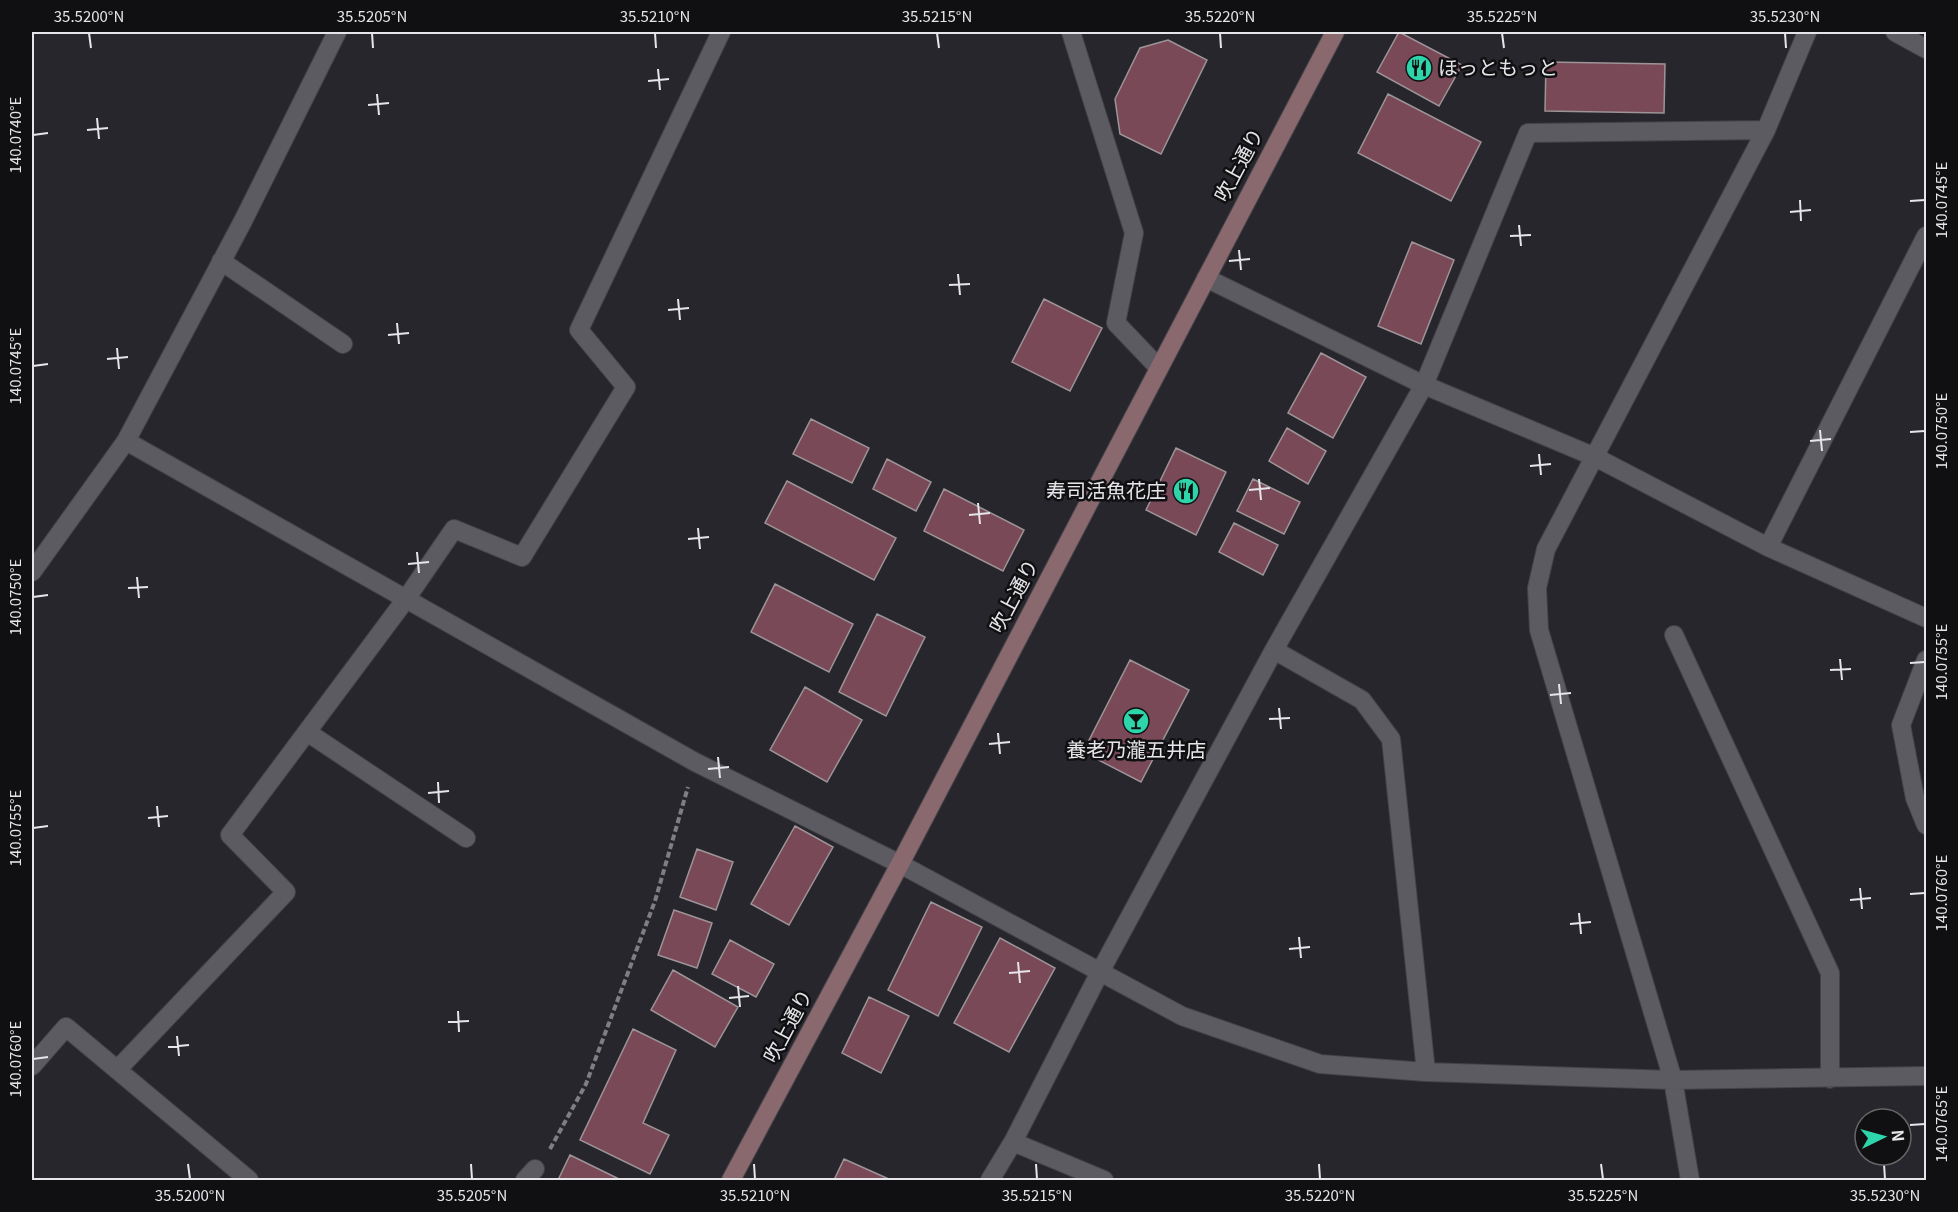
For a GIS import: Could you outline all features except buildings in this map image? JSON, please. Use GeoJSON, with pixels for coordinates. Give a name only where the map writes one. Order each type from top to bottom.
{"type":"FeatureCollection","features":[{"type":"Feature","properties":{"kind":"street"},"geometry":{"type":"LineString","coordinates":[[32,572],[126,441],[221,261],[337,32]]}},
{"type":"Feature","properties":{"kind":"street"},"geometry":{"type":"LineString","coordinates":[[117,1070],[286,892],[230,835],[406,599],[454,529],[522,557],[626,387],[579,330],[721,32]]}},
{"type":"Feature","properties":{"kind":"street"},"geometry":{"type":"LineString","coordinates":[[1071,32],[1134,233],[1116,323],[1159,368]]}},
{"type":"Feature","properties":{"kind":"street","name":"吹上通り"},"geometry":{"type":"LineString","coordinates":[[731,1180],[900,864],[1335,32]]}},
{"type":"Feature","properties":{"kind":"street"},"geometry":{"type":"LineString","coordinates":[[1690,1180],[1672,1080],[1539,630],[1537,588],[1546,549],[1766,130],[1807,32]]}},
{"type":"Feature","properties":{"kind":"street"},"geometry":{"type":"LineString","coordinates":[[1895,32],[1926,49]]}},
{"type":"Feature","properties":{"kind":"street"},"geometry":{"type":"LineString","coordinates":[[990,1180],[1013,1142],[1100,972],[1274,650],[1424,385],[1527,133],[1766,130]]}},
{"type":"Feature","properties":{"kind":"street"},"geometry":{"type":"LineString","coordinates":[[1768,547],[1926,236]]}},
{"type":"Feature","properties":{"kind":"street"},"geometry":{"type":"LineString","coordinates":[[221,261],[343,344]]}},
{"type":"Feature","properties":{"kind":"street"},"geometry":{"type":"LineString","coordinates":[[1206,278],[1424,385],[1595,457],[1768,547],[1926,618]]}},
{"type":"Feature","properties":{"kind":"street"},"geometry":{"type":"LineString","coordinates":[[126,441],[695,762],[900,864],[1182,1016],[1320,1064],[1426,1072],[1672,1080],[1926,1076]]}},
{"type":"Feature","properties":{"kind":"street"},"geometry":{"type":"LineString","coordinates":[[1674,635],[1830,973],[1830,1079]]}},
{"type":"Feature","properties":{"kind":"street"},"geometry":{"type":"LineString","coordinates":[[1274,650],[1362,700],[1391,739],[1426,1072]]}},
{"type":"Feature","properties":{"kind":"street"},"geometry":{"type":"LineString","coordinates":[[1926,660],[1901,725],[1915,798],[1926,825]]}},
{"type":"Feature","properties":{"kind":"street"},"geometry":{"type":"LineString","coordinates":[[307,732],[466,838]]}},
{"type":"Feature","properties":{"kind":"street"},"geometry":{"type":"LineString","coordinates":[[32,1066],[66,1027],[249,1180]]}},
{"type":"Feature","properties":{"kind":"street"},"geometry":{"type":"LineString","coordinates":[[1013,1142],[1104,1180]]}},
{"type":"Feature","properties":{"kind":"path"},"geometry":{"type":"LineString","coordinates":[[530,1175],[550,1149],[586,1084],[655,901],[695,762]]}},
{"type":"Feature","properties":{"kind":"place","name":"ほっともっと"},"geometry":{"type":"Point","coordinates":[1419,68]}},
{"type":"Feature","properties":{"kind":"place","name":"寿司活魚花庄"},"geometry":{"type":"Point","coordinates":[1186,491]}},
{"type":"Feature","properties":{"kind":"place","name":"養老乃瀧五井店"},"geometry":{"type":"Point","coordinates":[1136,721]}}]}
